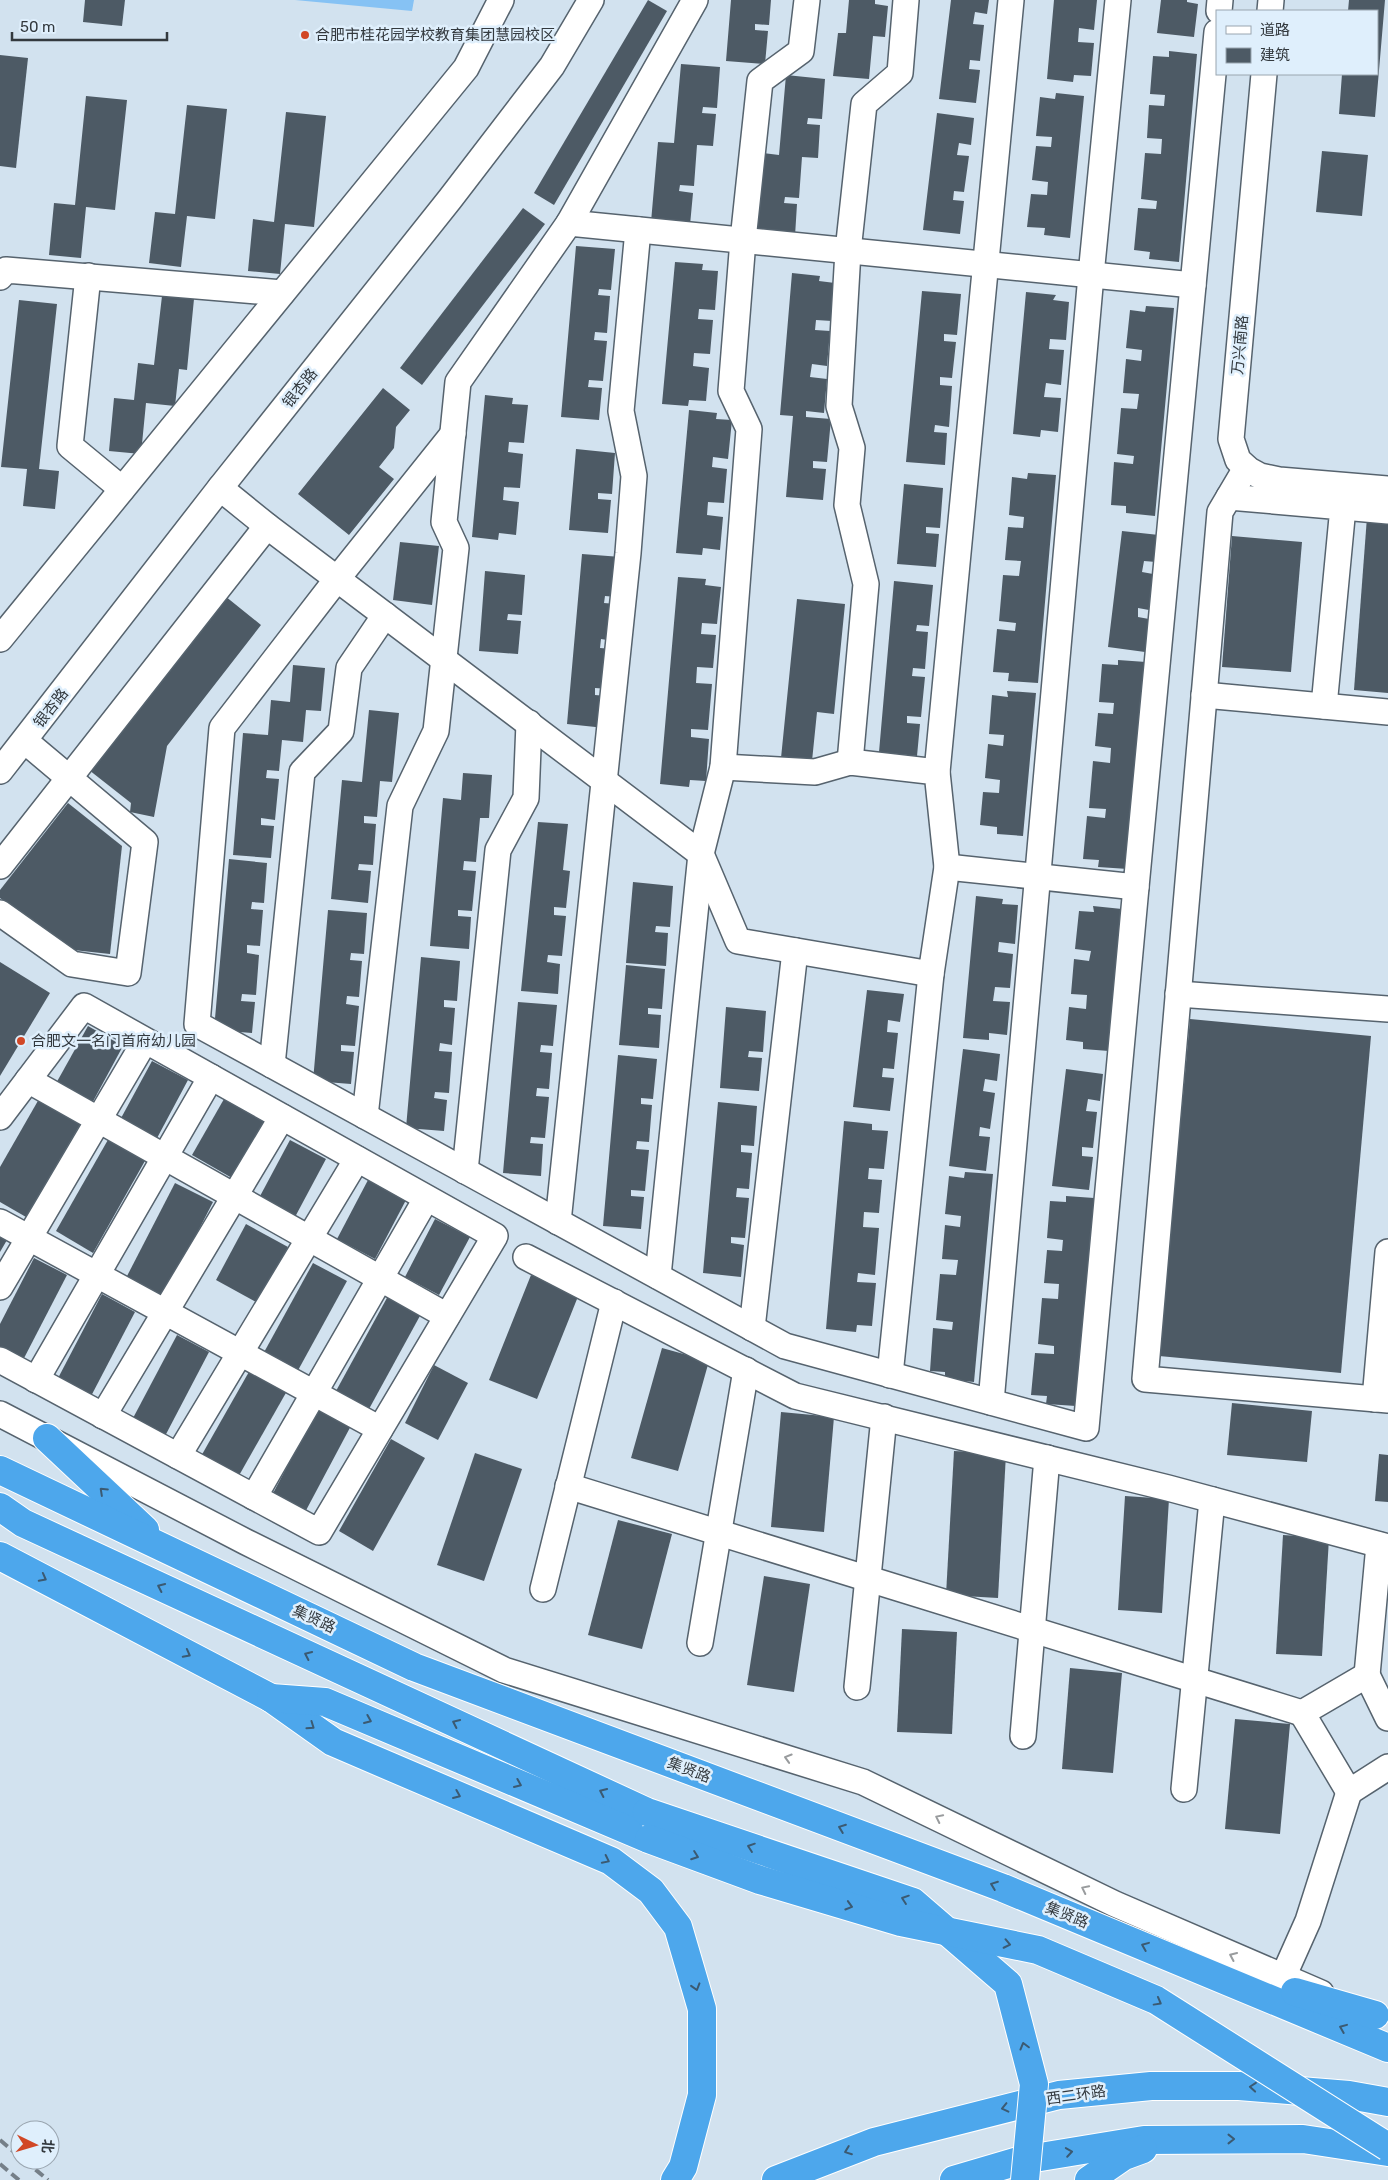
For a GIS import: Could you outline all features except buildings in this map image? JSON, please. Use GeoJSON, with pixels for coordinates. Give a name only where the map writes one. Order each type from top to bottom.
{"type":"FeatureCollection","features":[{"type":"Feature","properties":{"kind":"highway"},"geometry":{"type":"LineString","coordinates":[[47,1438],[164,1548]]}},
{"type":"Feature","properties":{"kind":"highway","name":"集贤路"},"geometry":{"type":"LineString","coordinates":[[0,1470],[414,1667],[1003,1888],[1388,2048]]}},
{"type":"Feature","properties":{"kind":"highway"},"geometry":{"type":"LineString","coordinates":[[0,1507],[23,1523],[648,1812],[913,1902],[1008,1984],[1034,2084],[1025,2180]]}},
{"type":"Feature","properties":{"kind":"highway"},"geometry":{"type":"LineString","coordinates":[[0,1556],[271,1698],[333,1742],[611,1861],[651,1891],[678,1927],[702,2009],[702,2095],[684,2168],[676,2180]]}},
{"type":"Feature","properties":{"kind":"highway"},"geometry":{"type":"LineString","coordinates":[[271,1698],[325,1702],[649,1839],[760,1880],[901,1922],[1038,1950],[1156,2000],[1388,2147]]}},
{"type":"Feature","properties":{"kind":"highway"},"geometry":{"type":"LineString","coordinates":[[1170,1957],[1381,2018]]}},
{"type":"Feature","properties":{"kind":"highway","name":"西二环路"},"geometry":{"type":"LineString","coordinates":[[776,2180],[874,2142],[1059,2096],[1151,2086],[1239,2086],[1349,2095],[1388,2102]]}},
{"type":"Feature","properties":{"kind":"highway"},"geometry":{"type":"LineString","coordinates":[[954,2180],[1022,2160],[1144,2140],[1303,2139],[1388,2152]]}},
{"type":"Feature","properties":{"kind":"highway"},"geometry":{"type":"LineString","coordinates":[[1089,2180],[1124,2156],[1168,2140]]}},
{"type":"Feature","properties":{"kind":"street"},"geometry":{"type":"LineString","coordinates":[[0,639],[466,68],[501,0]]}},
{"type":"Feature","properties":{"kind":"street","name":"银杏路"},"geometry":{"type":"LineString","coordinates":[[0,771],[552,66],[591,0]]}},
{"type":"Feature","properties":{"kind":"street"},"geometry":{"type":"LineString","coordinates":[[365,1116],[400,806],[436,732],[456,548],[444,522],[458,382],[569,223],[695,0]]}},
{"type":"Feature","properties":{"kind":"street"},"geometry":{"type":"LineString","coordinates":[[658,1276],[701,854],[723,767],[748,429],[731,391],[743,240],[760,81],[801,51],[807,0]]}},
{"type":"Feature","properties":{"kind":"street"},"geometry":{"type":"LineString","coordinates":[[850,762],[866,584],[847,505],[852,448],[839,406],[848,251],[864,104],[900,73],[906,0]]}},
{"type":"Feature","properties":{"kind":"street"},"geometry":{"type":"LineString","coordinates":[[890,1374],[931,974],[947,867],[937,772],[1011,0]]}},
{"type":"Feature","properties":{"kind":"street"},"geometry":{"type":"LineString","coordinates":[[991,1402],[1091,275],[1118,0]]}},
{"type":"Feature","properties":{"kind":"street"},"geometry":{"type":"LineString","coordinates":[[453,434],[337,578],[222,728],[196,1024],[785,1346],[1086,1428],[1216,43]]}},
{"type":"Feature","properties":{"kind":"street","name":"万兴南路"},"geometry":{"type":"LineString","coordinates":[[1246,468],[1238,460],[1231,439],[1264,75]]}},
{"type":"Feature","properties":{"kind":"street"},"geometry":{"type":"LineString","coordinates":[[569,223],[1193,285]]}},
{"type":"Feature","properties":{"kind":"street"},"geometry":{"type":"LineString","coordinates":[[558,1222],[628,553],[634,476],[621,411],[638,230]]}},
{"type":"Feature","properties":{"kind":"street"},"geometry":{"type":"LineString","coordinates":[[0,277],[6,270],[282,293]]}},
{"type":"Feature","properties":{"kind":"street"},"geometry":{"type":"LineString","coordinates":[[88,276],[70,446],[122,489]]}},
{"type":"Feature","properties":{"kind":"street"},"geometry":{"type":"LineString","coordinates":[[1388,489],[1279,480],[1260,476],[1246,468],[1220,512],[1145,1379],[1381,1400],[1388,1252]]}},
{"type":"Feature","properties":{"kind":"street"},"geometry":{"type":"LineString","coordinates":[[220,488],[267,526],[701,854],[738,941],[931,974]]}},
{"type":"Feature","properties":{"kind":"street"},"geometry":{"type":"LineString","coordinates":[[1229,497],[1388,511]]}},
{"type":"Feature","properties":{"kind":"street"},"geometry":{"type":"LineString","coordinates":[[1324,706],[1343,507]]}},
{"type":"Feature","properties":{"kind":"street"},"geometry":{"type":"LineString","coordinates":[[0,866],[68,776],[267,526]]}},
{"type":"Feature","properties":{"kind":"street"},"geometry":{"type":"LineString","coordinates":[[272,1066],[302,772],[341,731],[349,668],[385,615]]}},
{"type":"Feature","properties":{"kind":"street"},"geometry":{"type":"LineString","coordinates":[[1204,695],[1388,712]]}},
{"type":"Feature","properties":{"kind":"street"},"geometry":{"type":"LineString","coordinates":[[466,1171],[498,850],[526,798],[529,723]]}},
{"type":"Feature","properties":{"kind":"street"},"geometry":{"type":"LineString","coordinates":[[0,913],[72,964],[128,973],[145,842],[25,741]]}},
{"type":"Feature","properties":{"kind":"street"},"geometry":{"type":"LineString","coordinates":[[723,767],[815,772],[850,762],[937,772]]}},
{"type":"Feature","properties":{"kind":"street"},"geometry":{"type":"LineString","coordinates":[[947,867],[1136,887]]}},
{"type":"Feature","properties":{"kind":"street"},"geometry":{"type":"LineString","coordinates":[[752,1328],[795,950]]}},
{"type":"Feature","properties":{"kind":"street"},"geometry":{"type":"LineString","coordinates":[[1178,994],[1388,1010]]}},
{"type":"Feature","properties":{"kind":"street"},"geometry":{"type":"LineString","coordinates":[[0,1117],[84,1006],[495,1236],[319,1532],[0,1360]]}},
{"type":"Feature","properties":{"kind":"street"},"geometry":{"type":"LineString","coordinates":[[0,1287],[145,1041]]}},
{"type":"Feature","properties":{"kind":"street"},"geometry":{"type":"LineString","coordinates":[[36,1380],[211,1077]]}},
{"type":"Feature","properties":{"kind":"street"},"geometry":{"type":"LineString","coordinates":[[28,1080],[447,1316]]}},
{"type":"Feature","properties":{"kind":"street"},"geometry":{"type":"LineString","coordinates":[[103,1416],[282,1117]]}},
{"type":"Feature","properties":{"kind":"street"},"geometry":{"type":"LineString","coordinates":[[178,1456],[357,1159]]}},
{"type":"Feature","properties":{"kind":"street"},"geometry":{"type":"LineString","coordinates":[[254,1497],[426,1198]]}},
{"type":"Feature","properties":{"kind":"street"},"geometry":{"type":"LineString","coordinates":[[0,1222],[380,1429]]}},
{"type":"Feature","properties":{"kind":"street"},"geometry":{"type":"LineString","coordinates":[[526,1257],[795,1396],[1212,1500],[1384,1546],[1368,1675],[1388,1718]]}},
{"type":"Feature","properties":{"kind":"street"},"geometry":{"type":"LineString","coordinates":[[543,1590],[614,1302]]}},
{"type":"Feature","properties":{"kind":"street"},"geometry":{"type":"LineString","coordinates":[[700,1643],[746,1370]]}},
{"type":"Feature","properties":{"kind":"street"},"geometry":{"type":"LineString","coordinates":[[0,1414],[246,1542],[504,1670],[863,1782],[1115,1904],[1381,2018]]}},
{"type":"Feature","properties":{"kind":"street"},"geometry":{"type":"LineString","coordinates":[[857,1687],[884,1418]]}},
{"type":"Feature","properties":{"kind":"street"},"geometry":{"type":"LineString","coordinates":[[1022,1736],[1047,1458]]}},
{"type":"Feature","properties":{"kind":"street"},"geometry":{"type":"LineString","coordinates":[[568,1486],[1302,1713],[1349,1792]]}},
{"type":"Feature","properties":{"kind":"street"},"geometry":{"type":"LineString","coordinates":[[1184,1789],[1212,1500]]}},
{"type":"Feature","properties":{"kind":"street"},"geometry":{"type":"LineString","coordinates":[[1302,1713],[1368,1675]]}},
{"type":"Feature","properties":{"kind":"street"},"geometry":{"type":"LineString","coordinates":[[1283,1977],[1308,1921],[1349,1792],[1388,1767]]}},
{"type":"Feature","properties":{"kind":"shaded area"},"geometry":{"type":"Polygon","coordinates":[[[295,0],[414,0],[412,11],[295,0]]]}},
{"type":"Feature","properties":{"kind":"railway"},"geometry":{"type":"LineString","coordinates":[[0,2140],[10,2148]]}},
{"type":"Feature","properties":{"kind":"railway"},"geometry":{"type":"LineString","coordinates":[[0,2164],[19,2180]]}},
{"type":"Feature","properties":{"kind":"railway"},"geometry":{"type":"LineString","coordinates":[[36,2170],[48,2180]]}},
{"type":"Feature","properties":{"kind":"place","name":"合肥市桂花园学校教育集团慧园校区"},"geometry":{"type":"Point","coordinates":[305,35]}},
{"type":"Feature","properties":{"kind":"place","name":"合肥文一名门首府幼儿园"},"geometry":{"type":"Point","coordinates":[21,1041]}}]}
